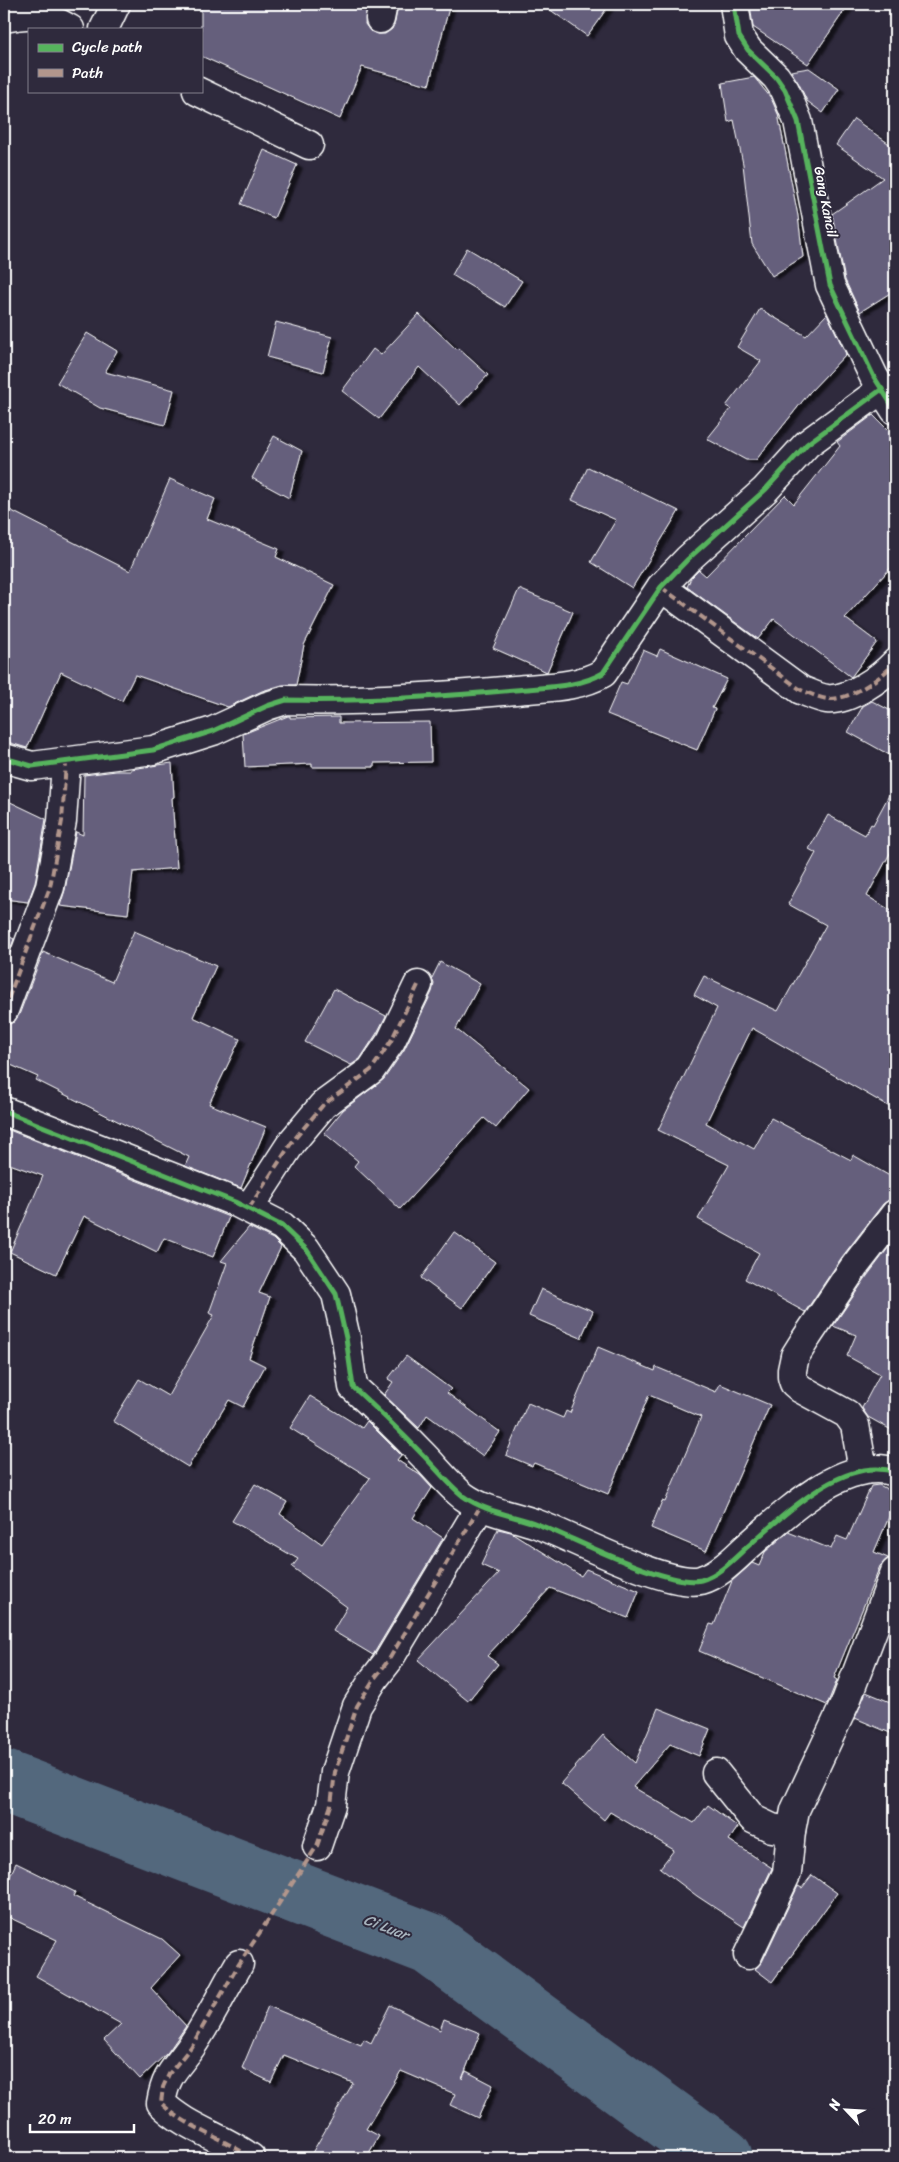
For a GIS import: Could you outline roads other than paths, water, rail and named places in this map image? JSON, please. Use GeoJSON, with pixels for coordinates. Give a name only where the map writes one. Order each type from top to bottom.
{"type":"FeatureCollection","features":[{"type":"Feature","properties":{"kind":"street"},"geometry":{"type":"LineString","coordinates":[[104,28],[116,4]]}},
{"type":"Feature","properties":{"kind":"street","name":"Gang Kancil"},"geometry":{"type":"LineString","coordinates":[[734,4],[738,36],[748,50],[776,77],[798,121],[830,285],[888,400]]}},
{"type":"Feature","properties":{"kind":"street"},"geometry":{"type":"LineString","coordinates":[[4,18],[29,14],[45,15],[68,28]]}},
{"type":"Feature","properties":{"kind":"street"},"geometry":{"type":"LineString","coordinates":[[199,92],[309,145]]}},
{"type":"Feature","properties":{"kind":"street"},"geometry":{"type":"LineString","coordinates":[[4,758],[32,766],[153,750],[213,731],[267,706],[286,700],[424,699],[587,681],[604,673],[661,586],[688,559],[765,490],[807,444],[888,400]]}},
{"type":"Feature","properties":{"kind":"street"},"geometry":{"type":"LineString","coordinates":[[661,586],[801,690],[827,699],[843,697],[862,689],[895,663]]}},
{"type":"Feature","properties":{"kind":"street"},"geometry":{"type":"LineString","coordinates":[[4,1010],[50,887],[62,821],[66,763]]}},
{"type":"Feature","properties":{"kind":"street"},"geometry":{"type":"LineString","coordinates":[[249,1208],[292,1142],[323,1105],[370,1070],[391,1041],[418,985]]}},
{"type":"Feature","properties":{"kind":"street"},"geometry":{"type":"LineString","coordinates":[[4,1111],[249,1208],[282,1226],[306,1250],[336,1294],[346,1338],[353,1387],[394,1425],[462,1495],[480,1507],[537,1524],[643,1569],[685,1580],[700,1580],[718,1572],[797,1504],[846,1475],[882,1467],[895,1472]]}},
{"type":"Feature","properties":{"kind":"street"},"geometry":{"type":"LineString","coordinates":[[863,1470],[855,1425],[847,1414],[801,1389],[794,1382],[792,1370],[795,1356],[805,1340],[854,1267],[895,1214]]}},
{"type":"Feature","properties":{"kind":"street"},"geometry":{"type":"LineString","coordinates":[[316,1846],[331,1805],[335,1772],[357,1706],[388,1661],[480,1507]]}},
{"type":"Feature","properties":{"kind":"street"},"geometry":{"type":"LineString","coordinates":[[748,1955],[787,1873],[795,1810],[846,1701],[895,1572]]}},
{"type":"Feature","properties":{"kind":"street"},"geometry":{"type":"LineString","coordinates":[[716,1773],[753,1818],[772,1828],[791,1831]]}},
{"type":"Feature","properties":{"kind":"street"},"geometry":{"type":"LineString","coordinates":[[239,1964],[191,2047],[169,2074],[161,2103],[173,2115],[241,2150],[251,2158]]}},
{"type":"Feature","properties":{"kind":"waterway","name":"Ci Luar"},"geometry":{"type":"LineString","coordinates":[[4,1781],[430,1944],[722,2158]]}}]}
